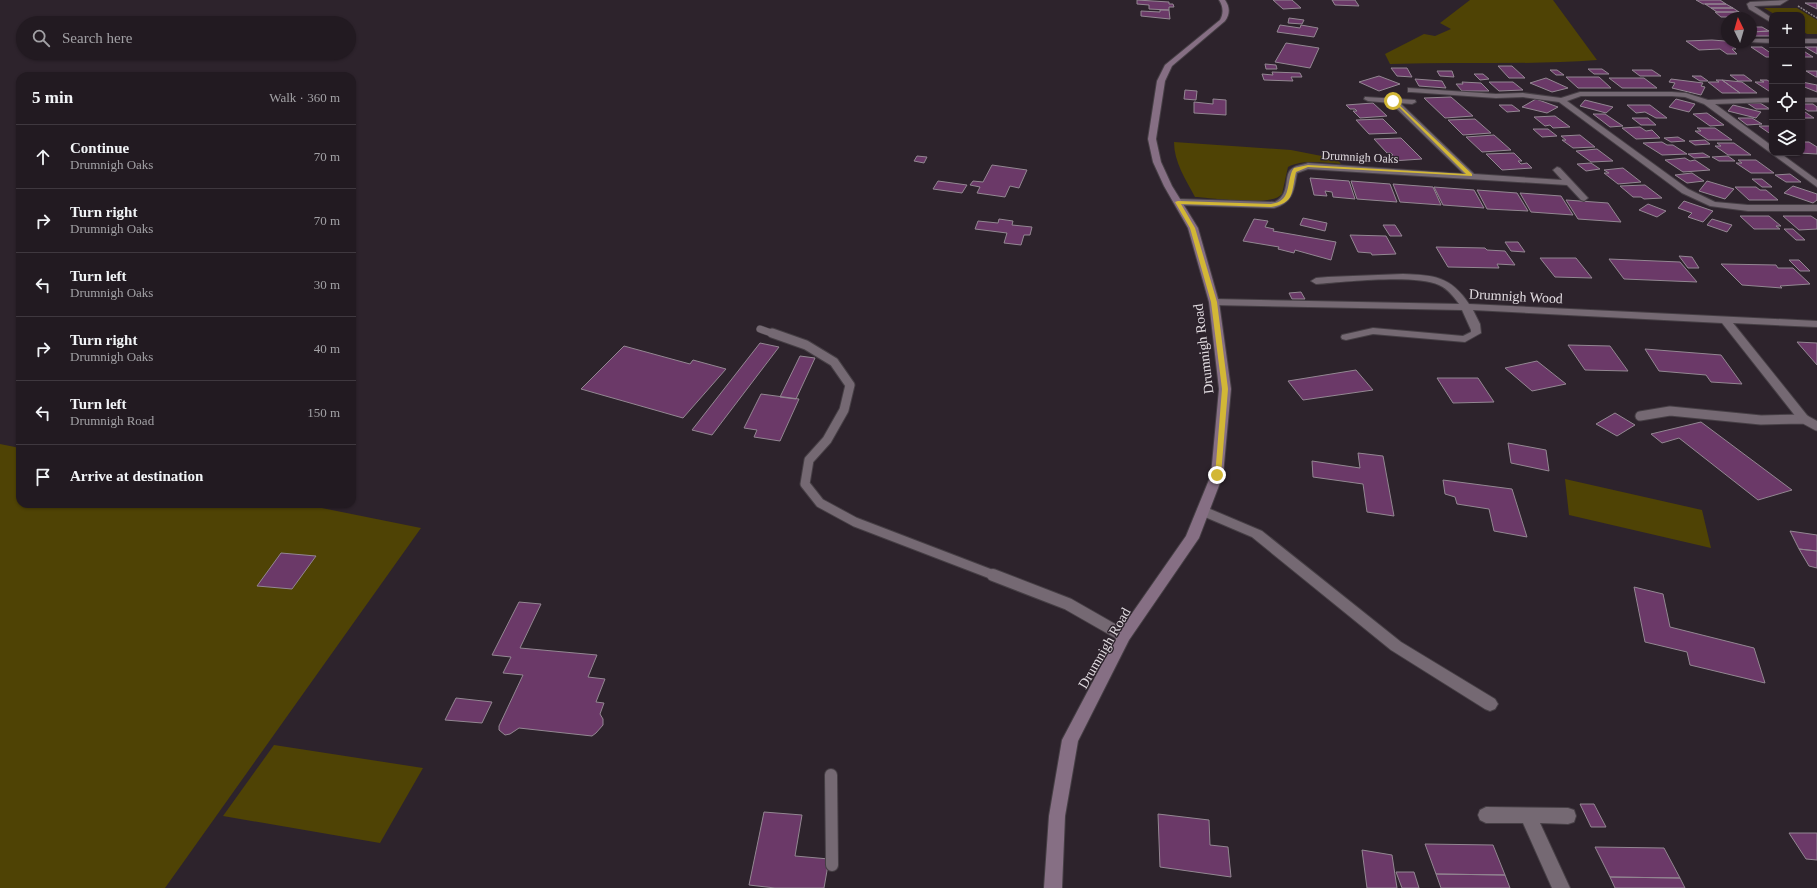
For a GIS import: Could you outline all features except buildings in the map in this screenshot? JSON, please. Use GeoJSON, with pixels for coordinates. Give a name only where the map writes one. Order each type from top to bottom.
{"type":"FeatureCollection","features":[{"type":"Feature","properties":{"kind":"main road","name":"Drumnigh Road"},"geometry":{"type":"LineString","coordinates":[[1053,888],[1057,816],[1070,740],[1124,636],[1192,538],[1217,475],[1225,389],[1214,302],[1193,228],[1157,162],[1152,139],[1155,109],[1161,81],[1169,65],[1211,31],[1226,15],[1225,4],[1222,0]]}},
{"type":"Feature","properties":{"kind":"street"},"geometry":{"type":"LineString","coordinates":[[1769,18],[1752,8],[1750,4],[1780,2],[1785,0]]}},
{"type":"Feature","properties":{"kind":"street"},"geometry":{"type":"LineString","coordinates":[[1805,40],[1817,40]]}},
{"type":"Feature","properties":{"kind":"street"},"geometry":{"type":"LineString","coordinates":[[1757,41],[1769,41]]}},
{"type":"Feature","properties":{"kind":"street"},"geometry":{"type":"LineString","coordinates":[[1411,90],[1496,96],[1522,95],[1561,100],[1580,94],[1686,95],[1707,102],[1769,148]]}},
{"type":"Feature","properties":{"kind":"street"},"geometry":{"type":"LineString","coordinates":[[1368,99],[1412,102]]}},
{"type":"Feature","properties":{"kind":"street"},"geometry":{"type":"LineString","coordinates":[[1561,100],[1685,191],[1713,204],[1748,208],[1817,208]]}},
{"type":"Feature","properties":{"kind":"street"},"geometry":{"type":"LineString","coordinates":[[1707,102],[1769,100]]}},
{"type":"Feature","properties":{"kind":"street"},"geometry":{"type":"LineString","coordinates":[[1805,100],[1817,100]]}},
{"type":"Feature","properties":{"kind":"street"},"geometry":{"type":"LineString","coordinates":[[1393,101],[1470,175]]}},
{"type":"Feature","properties":{"kind":"street"},"geometry":{"type":"LineString","coordinates":[[1779,156],[1817,184]]}},
{"type":"Feature","properties":{"kind":"street","name":"Drumnigh Oaks"},"geometry":{"type":"LineString","coordinates":[[1178,202],[1271,206],[1282,204],[1287,200],[1293,172],[1296,169],[1308,166],[1470,175],[1570,183]]}},
{"type":"Feature","properties":{"kind":"street"},"geometry":{"type":"LineString","coordinates":[[1557,170],[1584,198]]}},
{"type":"Feature","properties":{"kind":"street"},"geometry":{"type":"LineString","coordinates":[[1316,281],[1425,278],[1443,282],[1453,291],[1466,307],[1476,326],[1476,333],[1465,339],[1373,331],[1346,338]]}},
{"type":"Feature","properties":{"kind":"street","name":"Drumnigh Wood"},"geometry":{"type":"LineString","coordinates":[[1214,302],[1466,307],[1817,324]]}},
{"type":"Feature","properties":{"kind":"street"},"geometry":{"type":"LineString","coordinates":[[1725,320],[1804,419]]}},
{"type":"Feature","properties":{"kind":"street"},"geometry":{"type":"LineString","coordinates":[[1203,511],[1257,534],[1396,646],[1490,704]]}},
{"type":"Feature","properties":{"kind":"street"},"geometry":{"type":"LineString","coordinates":[[1486,815],[1568,816]]}},
{"type":"Feature","properties":{"kind":"street"},"geometry":{"type":"LineString","coordinates":[[1528,816],[1561,888]]}},
{"type":"Feature","properties":{"kind":"lane"},"geometry":{"type":"LineString","coordinates":[[760,329],[806,345],[834,362],[850,385],[844,410],[827,440],[809,460],[805,484],[820,503],[855,522],[1068,604],[1124,636]]}},
{"type":"Feature","properties":{"kind":"lane"},"geometry":{"type":"LineString","coordinates":[[1640,416],[1670,411],[1761,420],[1804,419],[1817,426]]}},
{"type":"Feature","properties":{"kind":"lane"},"geometry":{"type":"LineString","coordinates":[[832,775],[832,865]]}},
{"type":"Feature","properties":{"kind":"path"},"geometry":{"type":"LineString","coordinates":[[1797,4],[1799,8],[1817,18]]}},
{"type":"Feature","properties":{"kind":"shaded area"},"geometry":{"type":"Polygon","coordinates":[[[1470,0],[1553,0],[1597,60],[1390,64],[1385,54],[1424,34],[1435,36],[1451,29],[1440,23],[1470,0]]]}},
{"type":"Feature","properties":{"kind":"shaded area"},"geometry":{"type":"Polygon","coordinates":[[[1764,8],[1797,8],[1804,12],[1771,12],[1764,8]]]}},
{"type":"Feature","properties":{"kind":"shaded area"},"geometry":{"type":"Polygon","coordinates":[[[1805,13],[1817,20],[1817,34],[1805,33],[1805,13]]]}},
{"type":"Feature","properties":{"kind":"shaded area"},"geometry":{"type":"Polygon","coordinates":[[[1174,142],[1291,150],[1337,159],[1341,164],[1307,162],[1288,167],[1282,194],[1276,198],[1267,200],[1242,201],[1195,197],[1178,164],[1174,142]]]}},
{"type":"Feature","properties":{"kind":"shaded area"},"geometry":{"type":"Polygon","coordinates":[[[0,444],[16,447],[16,508],[322,508],[421,528],[165,888],[0,888],[0,444]]]}},
{"type":"Feature","properties":{"kind":"shaded area"},"geometry":{"type":"Polygon","coordinates":[[[1565,479],[1702,510],[1711,548],[1569,515],[1565,479]]]}},
{"type":"Feature","properties":{"kind":"shaded area"},"geometry":{"type":"Polygon","coordinates":[[[274,745],[423,768],[380,843],[223,816],[274,745]]]}},
{"type":"Feature","properties":{"kind":"route"},"geometry":{"type":"LineString","coordinates":[[1217,475],[1225,389],[1214,302],[1193,228],[1178,202],[1271,206],[1282,204],[1287,200],[1293,172],[1300,167],[1308,166],[1470,175],[1393,101]]}}]}
